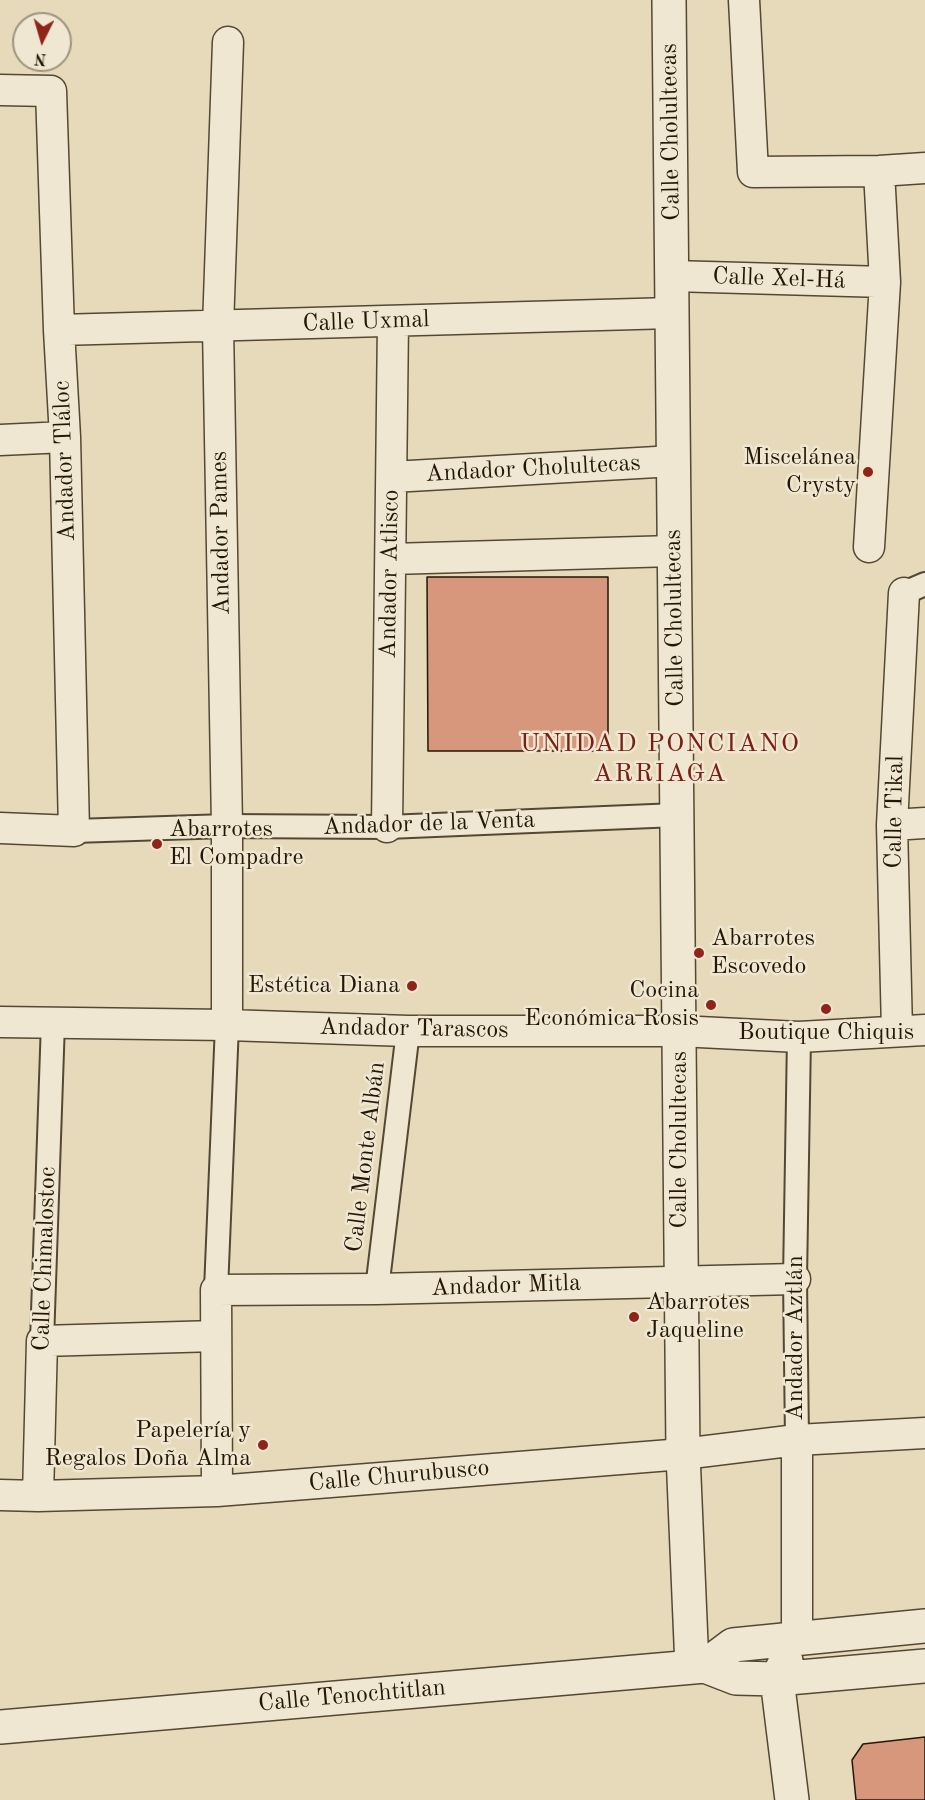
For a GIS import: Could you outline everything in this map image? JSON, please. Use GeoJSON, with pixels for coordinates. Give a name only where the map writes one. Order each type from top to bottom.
{"type":"FeatureCollection","features":[{"type":"Feature","properties":{"kind":"street","name":"Calle Cholultecas"},"geometry":{"type":"LineString","coordinates":[[669,0],[683,1454],[698,1666]]}},
{"type":"Feature","properties":{"kind":"street"},"geometry":{"type":"LineString","coordinates":[[744,0],[753,172],[879,171],[925,168]]}},
{"type":"Feature","properties":{"kind":"street","name":"Andador Pames"},"geometry":{"type":"LineString","coordinates":[[226,1025],[227,826],[218,327],[228,42]]}},
{"type":"Feature","properties":{"kind":"street","name":"Andador Tláloc"},"geometry":{"type":"LineString","coordinates":[[0,90],[51,91],[65,437],[74,831]]}},
{"type":"Feature","properties":{"kind":"street"},"geometry":{"type":"LineString","coordinates":[[869,547],[885,282],[879,171]]}},
{"type":"Feature","properties":{"kind":"street","name":"Calle Xel-Há"},"geometry":{"type":"LineString","coordinates":[[672,276],[885,282]]}},
{"type":"Feature","properties":{"kind":"street","name":"Calle Uxmal"},"geometry":{"type":"LineString","coordinates":[[59,330],[672,313]]}},
{"type":"Feature","properties":{"kind":"street","name":"Andador Atlisco"},"geometry":{"type":"LineString","coordinates":[[387,827],[393,321]]}},
{"type":"Feature","properties":{"kind":"street"},"geometry":{"type":"LineString","coordinates":[[0,440],[65,437]]}},
{"type":"Feature","properties":{"kind":"street","name":"Andador Cholultecas"},"geometry":{"type":"LineString","coordinates":[[392,477],[674,461]]}},
{"type":"Feature","properties":{"kind":"street"},"geometry":{"type":"LineString","coordinates":[[391,558],[674,551]]}},
{"type":"Feature","properties":{"kind":"street","name":"Calle Tikal"},"geometry":{"type":"LineString","coordinates":[[911,1030],[892,825],[915,588]]}},
{"type":"Feature","properties":{"kind":"street","name":"Andador de la Venta"},"geometry":{"type":"LineString","coordinates":[[0,828],[74,831],[227,826],[387,827],[677,815]]}},
{"type":"Feature","properties":{"kind":"street"},"geometry":{"type":"LineString","coordinates":[[892,825],[925,824]]}},
{"type":"Feature","properties":{"kind":"street","name":"Andador Tarascos"},"geometry":{"type":"LineString","coordinates":[[0,1022],[226,1025],[408,1031],[680,1031],[799,1037],[911,1030]]}},
{"type":"Feature","properties":{"kind":"street","name":"Calle Chimalostoc"},"geometry":{"type":"LineString","coordinates":[[38,1496],[53,1023]]}},
{"type":"Feature","properties":{"kind":"street"},"geometry":{"type":"LineString","coordinates":[[217,1491],[216,1290],[226,1025]]}},
{"type":"Feature","properties":{"kind":"street","name":"Calle Monte Albán"},"geometry":{"type":"LineString","coordinates":[[377,1289],[408,1031]]}},
{"type":"Feature","properties":{"kind":"street","name":"Andador Aztlán"},"geometry":{"type":"LineString","coordinates":[[797,1638],[795,1278],[799,1037]]}},
{"type":"Feature","properties":{"kind":"street","name":"Andador Mitla"},"geometry":{"type":"LineString","coordinates":[[216,1290],[377,1289],[795,1278]]}},
{"type":"Feature","properties":{"kind":"street"},"geometry":{"type":"LineString","coordinates":[[42,1341],[216,1335]]}},
{"type":"Feature","properties":{"kind":"street","name":"Calle Churubusco"},"geometry":{"type":"LineString","coordinates":[[0,1495],[217,1491],[683,1454],[797,1440],[925,1432]]}},
{"type":"Feature","properties":{"kind":"street"},"geometry":{"type":"LineString","coordinates":[[698,1666],[733,1644],[925,1626]]}},
{"type":"Feature","properties":{"kind":"street"},"geometry":{"type":"LineString","coordinates":[[792,1800],[777,1679],[797,1638]]}},
{"type":"Feature","properties":{"kind":"street","name":"Calle Tenochtitlan"},"geometry":{"type":"LineString","coordinates":[[0,1727],[698,1666],[736,1678],[777,1679],[925,1666]]}},
{"type":"Feature","properties":{"kind":"building"},"geometry":{"type":"Polygon","coordinates":[[[427,577],[608,577],[608,751],[428,751],[427,577]]]}},
{"type":"Feature","properties":{"kind":"building"},"geometry":{"type":"Polygon","coordinates":[[[925,1737],[925,1800],[856,1800],[852,1760],[863,1744],[925,1737]]]}},
{"type":"Feature","properties":{"kind":"place","name":"Miscelánea Crysty"},"geometry":{"type":"Point","coordinates":[868,472]}},
{"type":"Feature","properties":{"kind":"place","name":"Abarrotes El Compadre"},"geometry":{"type":"Point","coordinates":[157,844]}},
{"type":"Feature","properties":{"kind":"place","name":"Abarrotes Escovedo"},"geometry":{"type":"Point","coordinates":[699,953]}},
{"type":"Feature","properties":{"kind":"place","name":"Estética Diana"},"geometry":{"type":"Point","coordinates":[412,986]}},
{"type":"Feature","properties":{"kind":"place","name":"Cocina Económica Rosis"},"geometry":{"type":"Point","coordinates":[711,1005]}},
{"type":"Feature","properties":{"kind":"place","name":"Boutique Chiquis"},"geometry":{"type":"Point","coordinates":[826,1009]}},
{"type":"Feature","properties":{"kind":"place","name":"Abarrotes Jaqueline"},"geometry":{"type":"Point","coordinates":[634,1317]}},
{"type":"Feature","properties":{"kind":"place","name":"Papelería y Regalos Doña Alma"},"geometry":{"type":"Point","coordinates":[263,1445]}},
{"type":"Feature","properties":{"kind":"district","name":"UNIDAD PONCIANO ARRIAGA"},"geometry":{"type":"Point","coordinates":[660,759]}}]}
